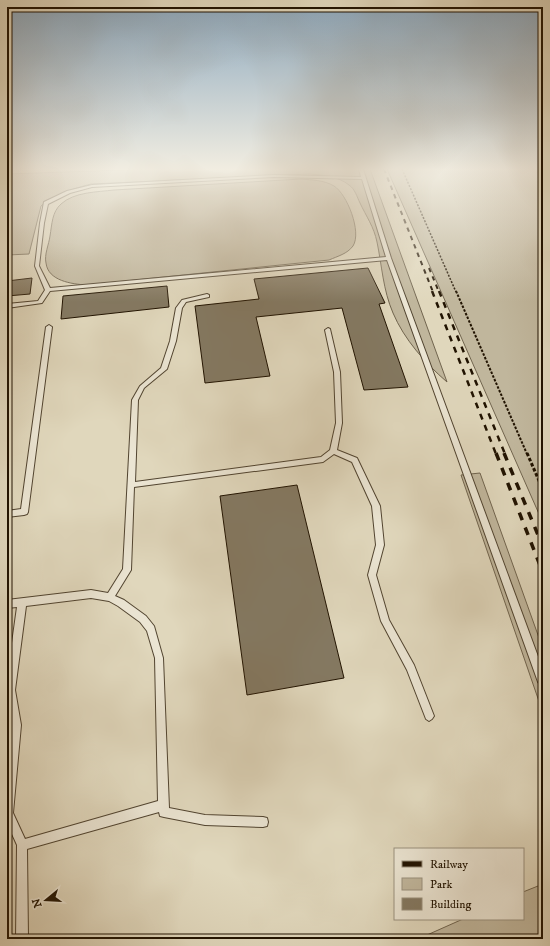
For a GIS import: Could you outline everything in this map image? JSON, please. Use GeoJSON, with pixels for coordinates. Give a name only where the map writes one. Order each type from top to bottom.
{"type":"FeatureCollection","features":[{"type":"Feature","properties":{"kind":"lane"},"geometry":{"type":"LineString","coordinates":[[44,213],[37,266],[48,290]]}},
{"type":"Feature","properties":{"kind":"lane"},"geometry":{"type":"LineString","coordinates":[[375,213],[389,258],[543,682]]}},
{"type":"Feature","properties":{"kind":"lane"},"geometry":{"type":"LineString","coordinates":[[48,290],[389,258]]}},
{"type":"Feature","properties":{"kind":"lane"},"geometry":{"type":"LineString","coordinates":[[7,306],[40,302],[48,290]]}},
{"type":"Feature","properties":{"kind":"lane"},"geometry":{"type":"LineString","coordinates":[[110,597],[127,570],[135,400],[142,387],[164,369],[173,341],[179,308],[184,301],[207,296]]}},
{"type":"Feature","properties":{"kind":"lane"},"geometry":{"type":"LineString","coordinates":[[7,514],[24,512],[49,327]]}},
{"type":"Feature","properties":{"kind":"lane"},"geometry":{"type":"LineString","coordinates":[[130,485],[323,459],[333,451],[339,423],[337,372],[328,330]]}},
{"type":"Feature","properties":{"kind":"lane"},"geometry":{"type":"LineString","coordinates":[[333,451],[355,460],[376,506],[380,545],[372,575],[385,621],[411,668],[429,716]]}},
{"type":"Feature","properties":{"kind":"lane"},"geometry":{"type":"LineString","coordinates":[[7,604],[91,594],[110,597],[143,619],[151,630],[159,658],[164,812],[205,820],[263,822]]}},
{"type":"Feature","properties":{"kind":"lane"},"geometry":{"type":"LineString","coordinates":[[22,602],[10,690],[16,725],[8,813],[22,845],[22,939]]}},
{"type":"Feature","properties":{"kind":"lane"},"geometry":{"type":"LineString","coordinates":[[22,845],[164,805]]}},
{"type":"Feature","properties":{"kind":"path"},"geometry":{"type":"LineString","coordinates":[[421,213],[543,490]]}},
{"type":"Feature","properties":{"kind":"green space"},"geometry":{"type":"Polygon","coordinates":[[[7,213],[39,213],[29,254],[7,255],[7,213]]]}},
{"type":"Feature","properties":{"kind":"green space"},"geometry":{"type":"Polygon","coordinates":[[[352,213],[356,232],[355,240],[351,249],[329,260],[86,285],[74,284],[56,278],[48,269],[46,257],[54,214],[352,213]]]}},
{"type":"Feature","properties":{"kind":"green space"},"geometry":{"type":"Polygon","coordinates":[[[365,213],[386,213],[447,382],[416,350],[403,332],[393,313],[387,296],[376,237],[365,213]]]}},
{"type":"Feature","properties":{"kind":"green space"},"geometry":{"type":"Polygon","coordinates":[[[406,213],[543,213],[543,523],[406,213]]]}},
{"type":"Feature","properties":{"kind":"green space"},"geometry":{"type":"Polygon","coordinates":[[[480,473],[543,649],[543,713],[461,475],[480,473]]]}},
{"type":"Feature","properties":{"kind":"green space"},"geometry":{"type":"Polygon","coordinates":[[[543,884],[543,939],[418,939],[461,920],[524,920],[524,892],[543,884]]]}},
{"type":"Feature","properties":{"kind":"building"},"geometry":{"type":"Polygon","coordinates":[[[368,268],[385,303],[379,304],[408,387],[364,390],[342,308],[256,317],[270,376],[205,383],[195,306],[259,299],[254,279],[368,268]]]}},
{"type":"Feature","properties":{"kind":"building"},"geometry":{"type":"Polygon","coordinates":[[[32,278],[30,294],[7,296],[7,281],[32,278]]]}},
{"type":"Feature","properties":{"kind":"building"},"geometry":{"type":"Polygon","coordinates":[[[167,286],[169,307],[61,319],[63,296],[167,286]]]}},
{"type":"Feature","properties":{"kind":"building"},"geometry":{"type":"Polygon","coordinates":[[[297,485],[344,678],[247,695],[220,496],[297,485]]]}},
{"type":"Feature","properties":{"kind":"railway"},"geometry":{"type":"LineString","coordinates":[[402,213],[433,292]]}},
{"type":"Feature","properties":{"kind":"railway"},"geometry":{"type":"LineString","coordinates":[[429,268],[439,292]]}},
{"type":"Feature","properties":{"kind":"railway"},"geometry":{"type":"LineString","coordinates":[[432,291],[496,454]]}},
{"type":"Feature","properties":{"kind":"railway"},"geometry":{"type":"LineString","coordinates":[[439,291],[505,454]]}},
{"type":"Feature","properties":{"kind":"railway"},"geometry":{"type":"LineString","coordinates":[[496,453],[543,573]]}},
{"type":"Feature","properties":{"kind":"railway"},"geometry":{"type":"LineString","coordinates":[[504,453],[543,547]]}}]}
